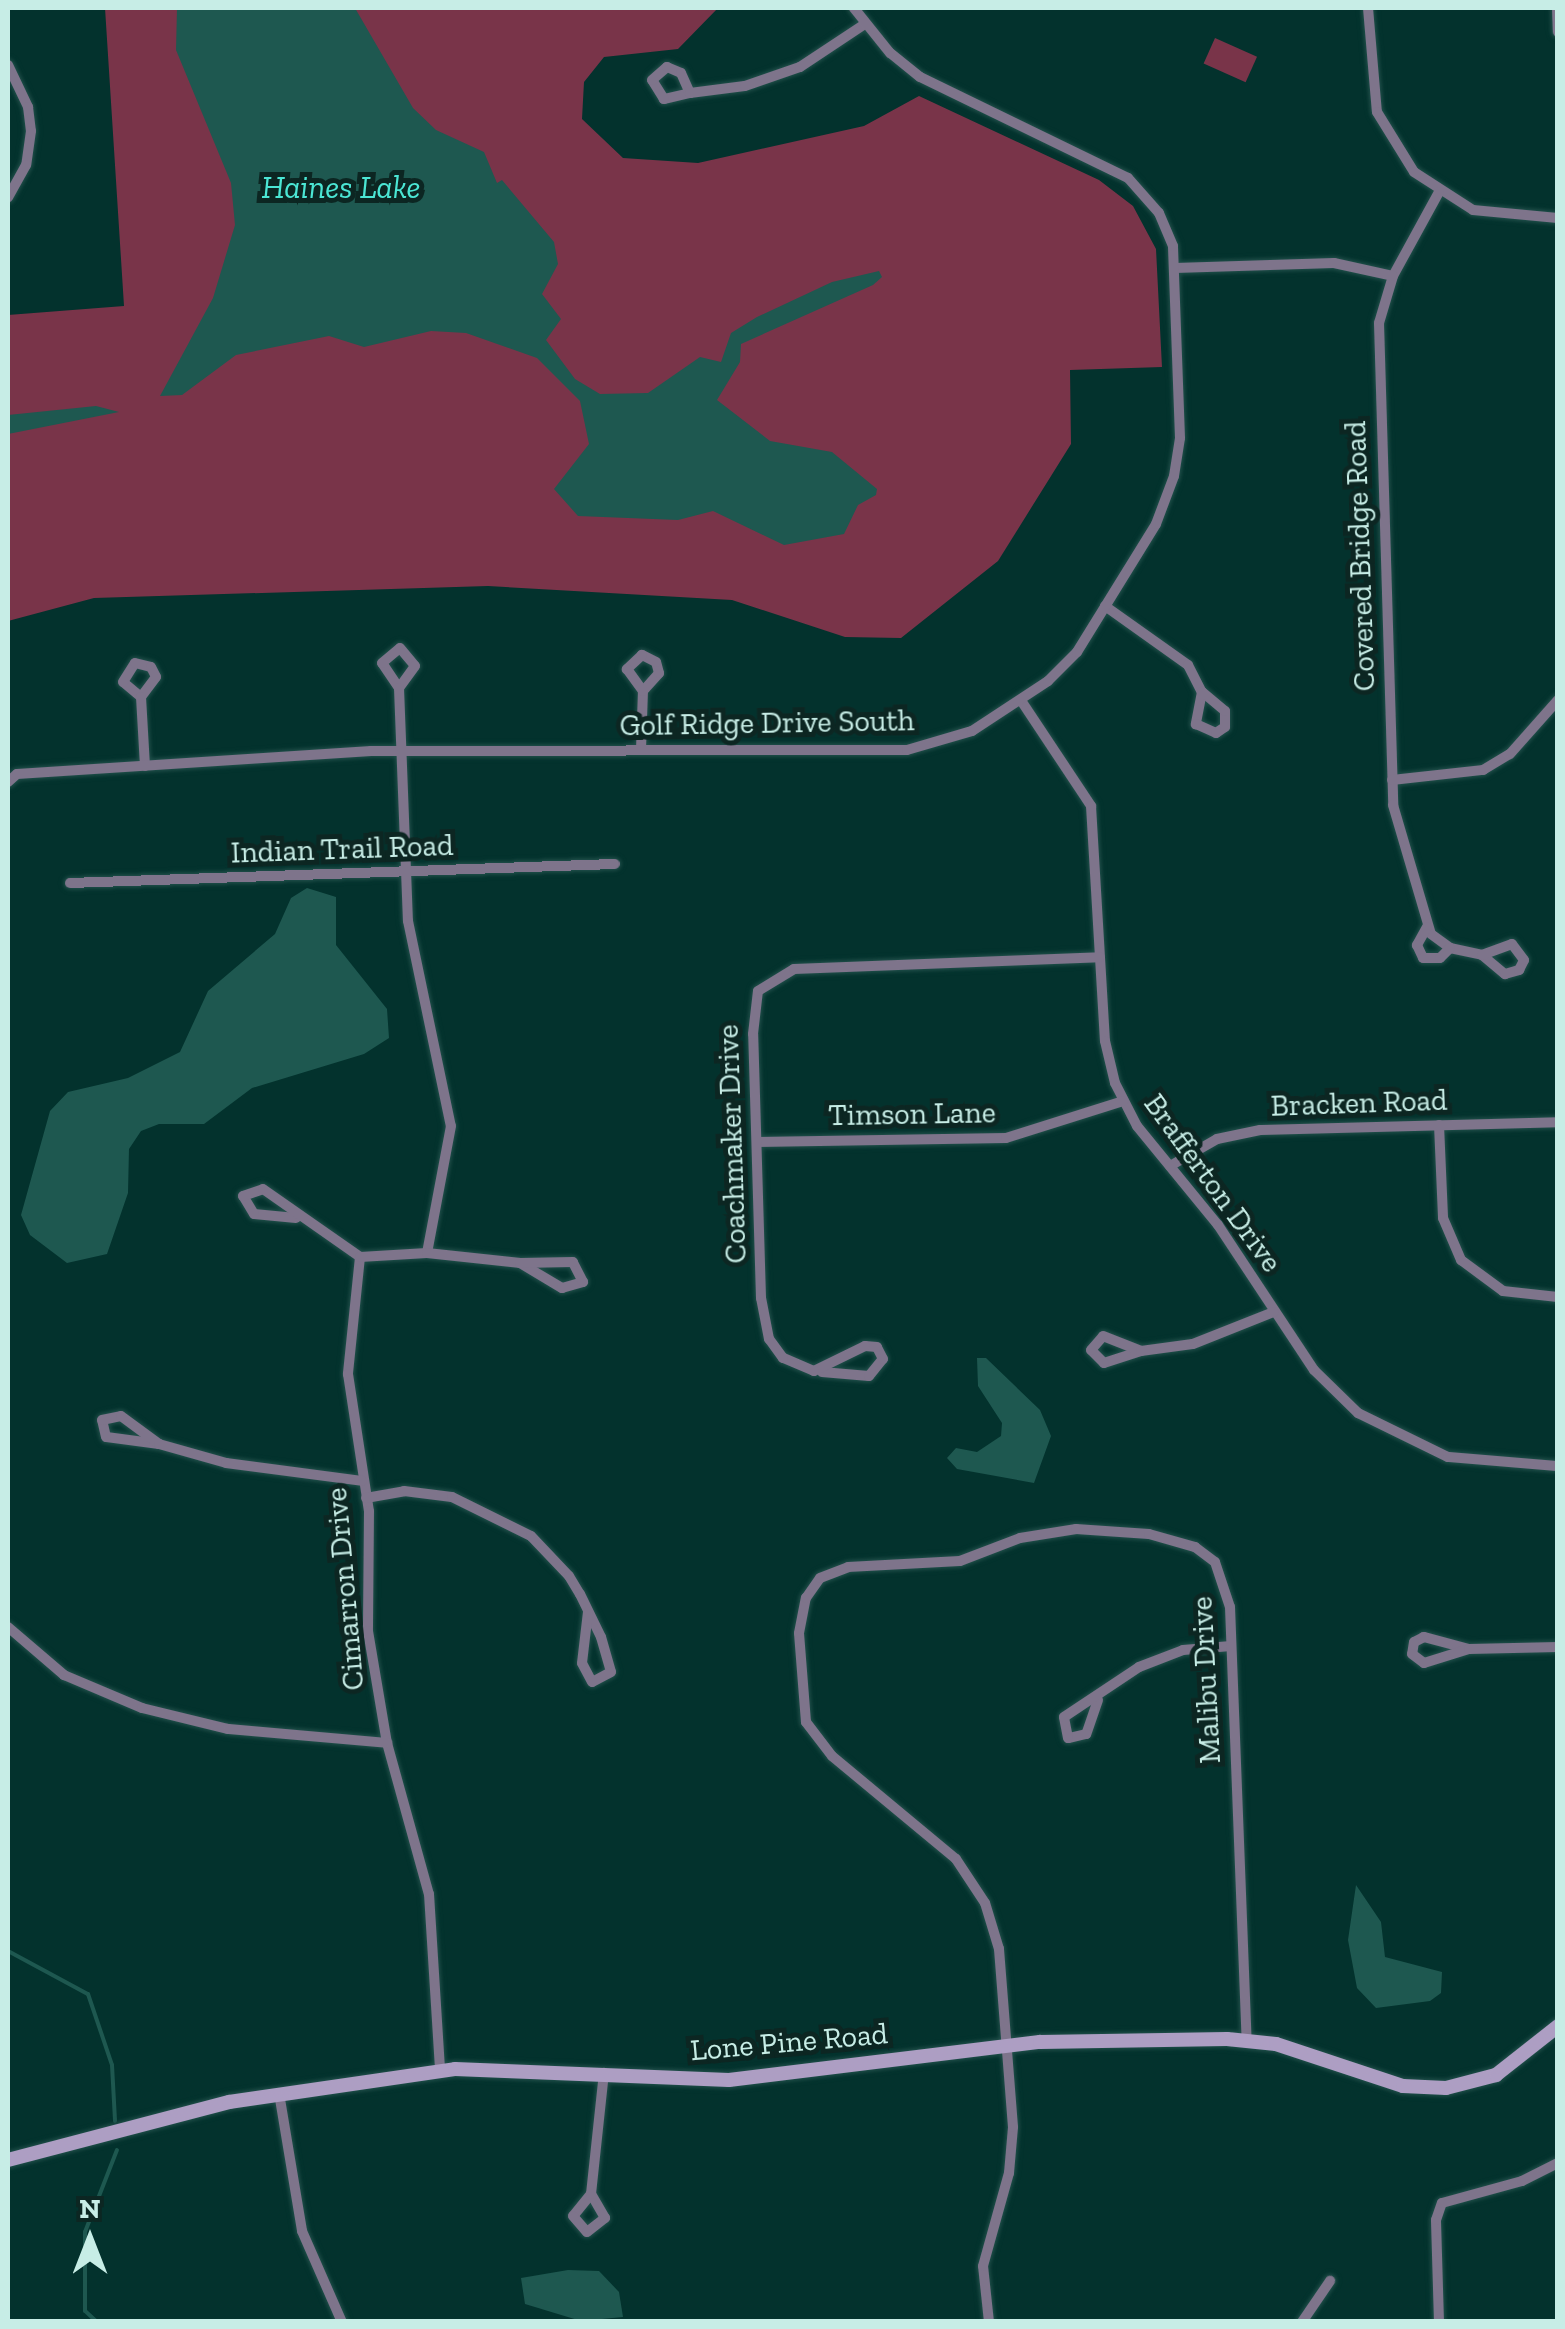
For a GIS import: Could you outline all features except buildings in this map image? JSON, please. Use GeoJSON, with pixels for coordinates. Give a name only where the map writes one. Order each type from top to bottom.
{"type":"FeatureCollection","features":[{"type":"Feature","properties":{"kind":"street","name":"Golf Ridge Drive South"},"geometry":{"type":"LineString","coordinates":[[11,774],[402,750],[907,750],[972,732],[1022,702],[1064,667],[1156,524],[1179,456],[1175,268],[1164,222],[1128,178],[920,77],[854,8]]}},
{"type":"Feature","properties":{"kind":"street"},"geometry":{"type":"LineString","coordinates":[[1368,8],[1378,112],[1400,155],[1438,192],[1492,215],[1558,218]]}},
{"type":"Feature","properties":{"kind":"street"},"geometry":{"type":"LineString","coordinates":[[1557,8],[1558,32]]}},
{"type":"Feature","properties":{"kind":"street"},"geometry":{"type":"LineString","coordinates":[[690,92],[778,76],[866,24]]}},
{"type":"Feature","properties":{"kind":"street"},"geometry":{"type":"LineString","coordinates":[[8,65],[28,107],[31,132],[23,172],[8,197]]}},
{"type":"Feature","properties":{"kind":"street","name":"Covered Bridge Road"},"geometry":{"type":"LineString","coordinates":[[1438,192],[1392,276],[1378,334],[1392,780],[1397,827],[1427,927],[1416,945],[1423,958],[1440,958],[1450,948],[1482,955]]}},
{"type":"Feature","properties":{"kind":"street"},"geometry":{"type":"LineString","coordinates":[[1175,268],[1341,263],[1392,276]]}},
{"type":"Feature","properties":{"kind":"street"},"geometry":{"type":"LineString","coordinates":[[1105,606],[1171,648],[1202,692]]}},
{"type":"Feature","properties":{"kind":"street"},"geometry":{"type":"LineString","coordinates":[[399,688],[405,872],[412,950],[451,1126],[427,1253]]}},
{"type":"Feature","properties":{"kind":"street"},"geometry":{"type":"LineString","coordinates":[[642,690],[642,750]]}},
{"type":"Feature","properties":{"kind":"street"},"geometry":{"type":"LineString","coordinates":[[141,697],[145,766]]}},
{"type":"Feature","properties":{"kind":"street"},"geometry":{"type":"LineString","coordinates":[[1392,780],[1483,770],[1510,754],[1558,700]]}},
{"type":"Feature","properties":{"kind":"street","name":"Brafferton Drive"},"geometry":{"type":"LineString","coordinates":[[1022,702],[1092,806],[1105,1042],[1123,1100],[1231,1243],[1324,1382],[1398,1437],[1482,1464],[1558,1466]]}},
{"type":"Feature","properties":{"kind":"street","name":"Indian Trail Road"},"geometry":{"type":"LineString","coordinates":[[70,883],[615,864]]}},
{"type":"Feature","properties":{"kind":"street"},"geometry":{"type":"LineString","coordinates":[[1427,927],[1450,948]]}},
{"type":"Feature","properties":{"kind":"street","name":"Coachmaker Drive"},"geometry":{"type":"LineString","coordinates":[[822,1372],[865,1346],[882,1354],[882,1364],[869,1376],[822,1372],[783,1358],[765,1327],[753,1009],[772,977],[806,968],[1100,958]]}},
{"type":"Feature","properties":{"kind":"street","name":"Timson Lane"},"geometry":{"type":"LineString","coordinates":[[757,1142],[996,1139],[1123,1100]]}},
{"type":"Feature","properties":{"kind":"street","name":"Bracken Road"},"geometry":{"type":"LineString","coordinates":[[1170,1166],[1238,1133],[1558,1122]]}},
{"type":"Feature","properties":{"kind":"street"},"geometry":{"type":"LineString","coordinates":[[1439,1125],[1443,1218],[1460,1260],[1503,1291],[1558,1297]]}},
{"type":"Feature","properties":{"kind":"street"},"geometry":{"type":"LineString","coordinates":[[296,1218],[254,1214],[243,1196],[263,1190],[296,1218],[360,1257],[427,1253],[520,1262],[573,1262],[582,1282],[562,1288],[520,1262]]}},
{"type":"Feature","properties":{"kind":"street","name":"Cimarron Drive"},"geometry":{"type":"LineString","coordinates":[[360,1257],[348,1374],[366,1498],[366,1614],[387,1743],[429,1894],[440,2071]]}},
{"type":"Feature","properties":{"kind":"street"},"geometry":{"type":"LineString","coordinates":[[1141,1351],[1216,1338],[1274,1312]]}},
{"type":"Feature","properties":{"kind":"street"},"geometry":{"type":"LineString","coordinates":[[159,1444],[122,1416],[102,1420],[106,1438],[159,1444],[277,1472],[362,1481]]}},
{"type":"Feature","properties":{"kind":"street"},"geometry":{"type":"LineString","coordinates":[[366,1498],[420,1492],[490,1510],[552,1554],[588,1612],[611,1665],[600,1681],[587,1679],[582,1670],[588,1612]]}},
{"type":"Feature","properties":{"kind":"street","name":"Malibu Drive"},"geometry":{"type":"LineString","coordinates":[[1009,2045],[999,1949],[972,1880],[931,1835],[823,1747],[806,1722],[799,1646],[810,1591],[828,1573],[848,1567],[960,1561],[1058,1531],[1130,1531],[1186,1544],[1216,1562],[1227,1586],[1246,2040]]}},
{"type":"Feature","properties":{"kind":"street"},"geometry":{"type":"LineString","coordinates":[[8,1627],[64,1675],[142,1708],[228,1729],[387,1743]]}},
{"type":"Feature","properties":{"kind":"street"},"geometry":{"type":"LineString","coordinates":[[1469,1649],[1424,1636],[1414,1642],[1412,1654],[1424,1663],[1469,1649],[1558,1648]]}},
{"type":"Feature","properties":{"kind":"street"},"geometry":{"type":"LineString","coordinates":[[1098,1700],[1153,1660],[1231,1646]]}},
{"type":"Feature","properties":{"kind":"street","name":"Lone Pine Road"},"geometry":{"type":"LineString","coordinates":[[8,2160],[279,2093],[508,2066],[754,2079],[1009,2045],[1246,2040],[1403,2086],[1446,2088],[1511,2067],[1558,2026]]}},
{"type":"Feature","properties":{"kind":"street"},"geometry":{"type":"LineString","coordinates":[[989,2322],[983,2266],[1011,2160],[1009,2045]]}},
{"type":"Feature","properties":{"kind":"street"},"geometry":{"type":"LineString","coordinates":[[591,2194],[604,2073]]}},
{"type":"Feature","properties":{"kind":"street"},"geometry":{"type":"LineString","coordinates":[[279,2093],[302,2231],[342,2322]]}},
{"type":"Feature","properties":{"kind":"street"},"geometry":{"type":"LineString","coordinates":[[1439,2322],[1436,2220],[1442,2203],[1522,2181],[1558,2163]]}},
{"type":"Feature","properties":{"kind":"street"},"geometry":{"type":"LineString","coordinates":[[1302,2322],[1330,2280]]}},
{"type":"Feature","properties":{"kind":"shaded area"},"geometry":{"type":"Polygon","coordinates":[[[105,8],[718,8],[678,49],[604,57],[584,82],[582,119],[623,158],[698,163],[864,126],[919,96],[1099,180],[1133,206],[1156,249],[1162,367],[1070,370],[1071,444],[998,561],[901,638],[845,637],[732,600],[488,586],[94,598],[8,621],[8,315],[124,306],[105,8]]]}},
{"type":"Feature","properties":{"kind":"shaded area"},"geometry":{"type":"Polygon","coordinates":[[[1215,38],[1257,57],[1246,82],[1204,64],[1215,38]]]}},
{"type":"Feature","properties":{"kind":"water","name":"Haines Lake"},"geometry":{"type":"Polygon","coordinates":[[[177,8],[355,8],[413,108],[436,130],[484,152],[497,183],[502,180],[554,242],[558,264],[542,294],[561,319],[546,340],[575,379],[600,394],[648,393],[700,357],[721,362],[731,333],[757,317],[832,282],[879,271],[882,277],[873,285],[741,344],[740,362],[717,400],[770,441],[832,452],[877,489],[876,495],[858,505],[844,534],[784,545],[713,511],[678,520],[578,516],[554,489],[589,444],[580,401],[537,358],[466,333],[431,331],[364,347],[329,336],[236,355],[182,395],[160,396],[213,298],[235,225],[231,183],[176,50],[177,8]]]}},
{"type":"Feature","properties":{"kind":"water"},"geometry":{"type":"Polygon","coordinates":[[[96,406],[119,412],[8,434],[8,415],[96,406]]]}},
{"type":"Feature","properties":{"kind":"water"},"geometry":{"type":"Polygon","coordinates":[[[307,888],[336,897],[336,945],[387,1009],[389,1038],[364,1054],[252,1088],[204,1124],[159,1124],[141,1131],[129,1149],[128,1193],[107,1254],[67,1263],[30,1235],[21,1215],[50,1111],[68,1092],[128,1078],[180,1052],[208,991],[275,934],[291,898],[307,888]]]}},
{"type":"Feature","properties":{"kind":"water"},"geometry":{"type":"Polygon","coordinates":[[[977,1358],[986,1358],[1040,1410],[1051,1436],[1034,1483],[957,1469],[947,1458],[956,1448],[977,1452],[1001,1436],[1002,1423],[978,1386],[977,1358]]]}},
{"type":"Feature","properties":{"kind":"water"},"geometry":{"type":"Polygon","coordinates":[[[1356,1885],[1381,1922],[1385,1957],[1442,1972],[1441,1993],[1430,2001],[1376,2008],[1357,1988],[1348,1940],[1356,1885]]]}},
{"type":"Feature","properties":{"kind":"water"},"geometry":{"type":"Polygon","coordinates":[[[568,2270],[599,2271],[619,2292],[623,2317],[581,2321],[525,2304],[521,2278],[568,2270]]]}},
{"type":"Feature","properties":{"kind":"waterway"},"geometry":{"type":"LineString","coordinates":[[8,1951],[88,1994],[112,2065],[115,2121]]}},
{"type":"Feature","properties":{"kind":"waterway"},"geometry":{"type":"LineString","coordinates":[[97,2322],[85,2311],[85,2232],[117,2150]]}}]}
